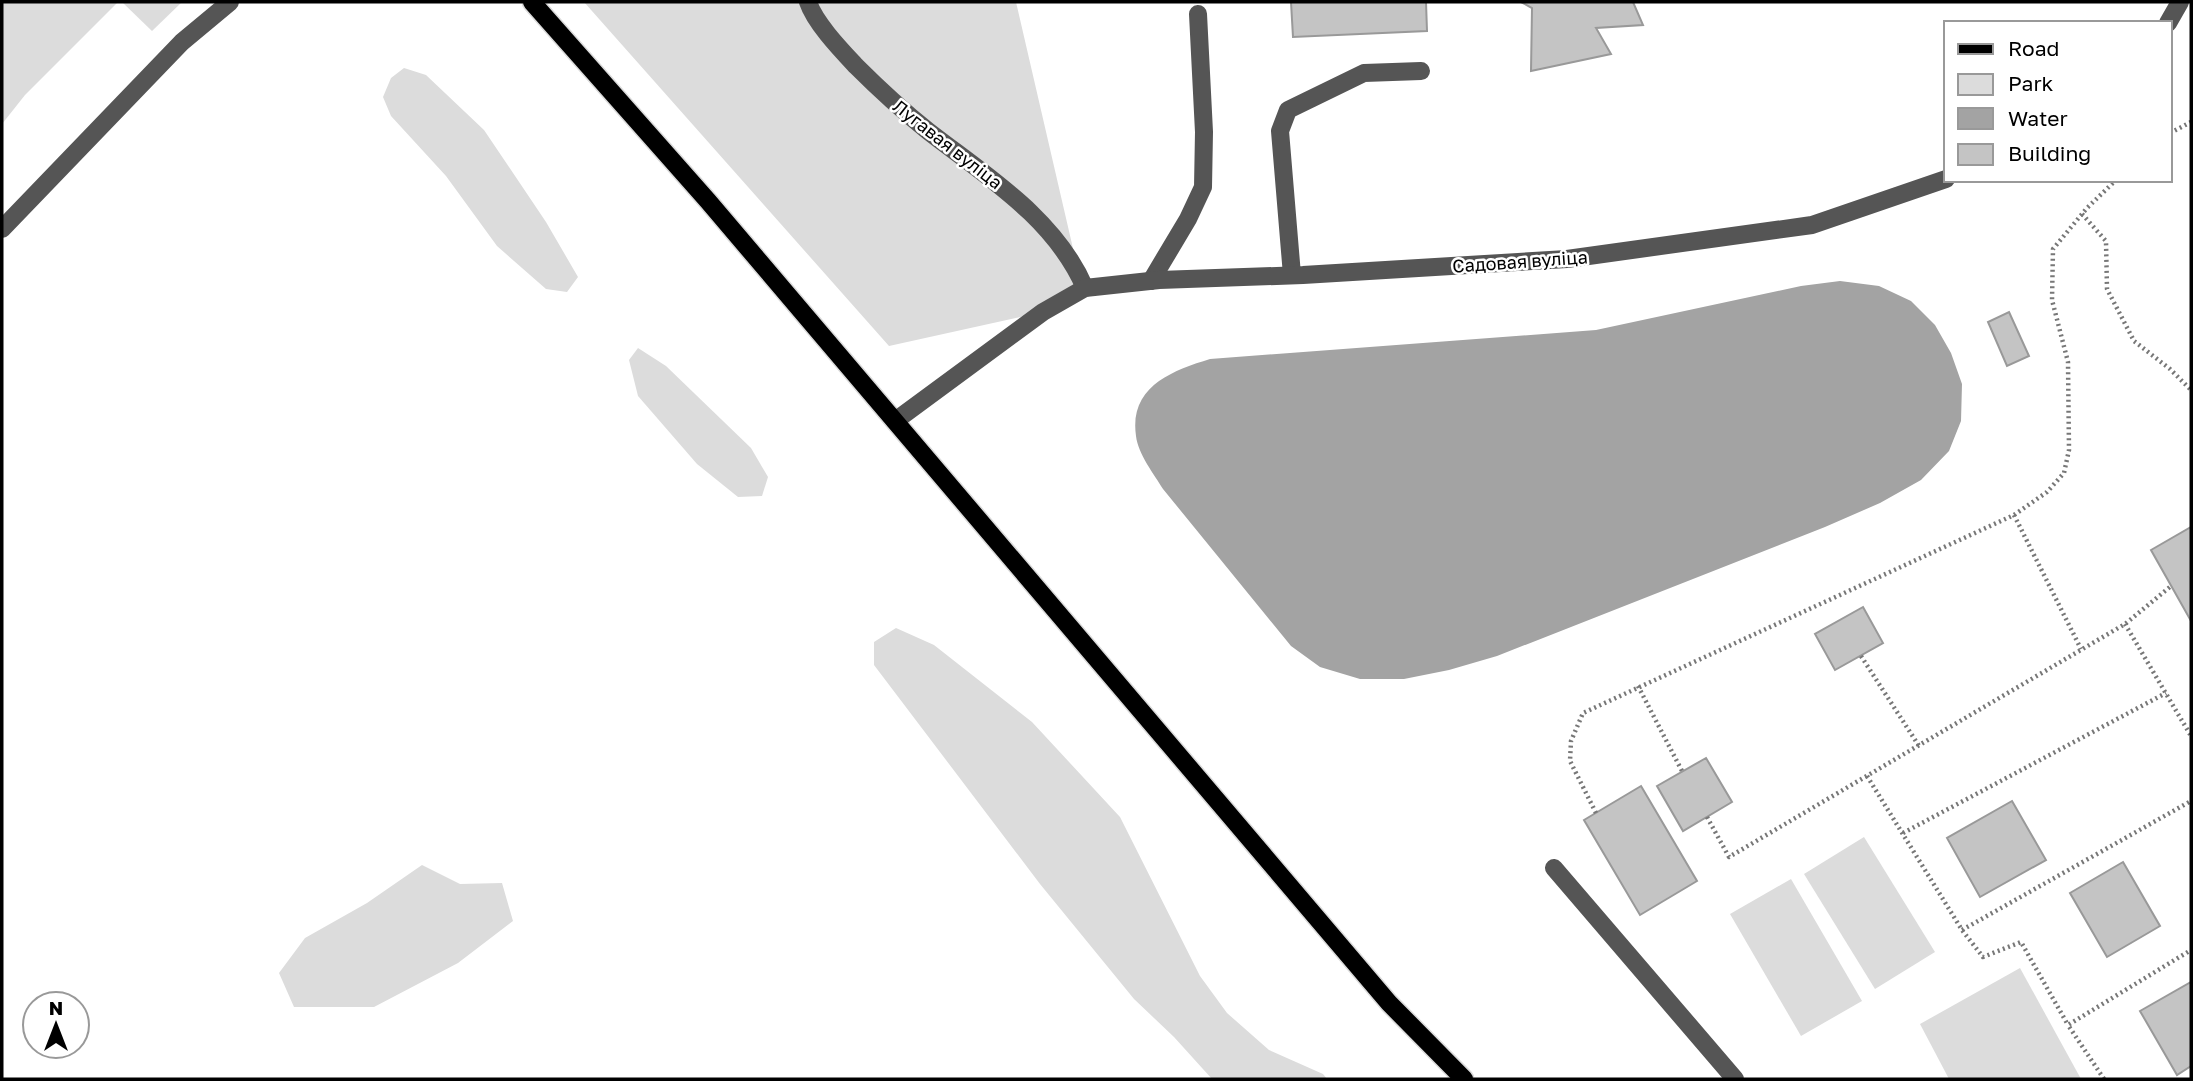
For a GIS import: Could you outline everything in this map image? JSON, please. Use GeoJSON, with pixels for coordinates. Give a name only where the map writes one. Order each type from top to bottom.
{"type":"FeatureCollection","features":[{"type":"Feature","properties":{"kind":"main road"},"geometry":{"type":"LineString","coordinates":[[532,2],[708,201],[1388,1003],[1464,1079]]}},
{"type":"Feature","properties":{"kind":"street"},"geometry":{"type":"LineString","coordinates":[[3,226],[182,42],[230,2]]}},
{"type":"Feature","properties":{"kind":"street","name":"Лугавая вуліца"},"geometry":{"type":"LineString","coordinates":[[808,2],[839,49],[883,93],[1005,189],[1037,218],[1078,270],[1086,288]]}},
{"type":"Feature","properties":{"kind":"street"},"geometry":{"type":"LineString","coordinates":[[2169,21],[2180,2]]}},
{"type":"Feature","properties":{"kind":"street"},"geometry":{"type":"LineString","coordinates":[[1151,281],[1188,219],[1203,187],[1204,132],[1198,14]]}},
{"type":"Feature","properties":{"kind":"street"},"geometry":{"type":"LineString","coordinates":[[1292,275],[1280,131],[1289,110],[1364,73],[1421,71]]}},
{"type":"Feature","properties":{"kind":"street","name":"Садовая вуліца"},"geometry":{"type":"LineString","coordinates":[[1086,288],[1151,281],[1567,259],[1812,225],[1944,180]]}},
{"type":"Feature","properties":{"kind":"street"},"geometry":{"type":"LineString","coordinates":[[895,421],[1043,312],[1086,288]]}},
{"type":"Feature","properties":{"kind":"street"},"geometry":{"type":"LineString","coordinates":[[1554,868],[1735,1079]]}},
{"type":"Feature","properties":{"kind":"path"},"geometry":{"type":"LineString","coordinates":[[2172,132],[2191,121]]}},
{"type":"Feature","properties":{"kind":"path"},"geometry":{"type":"LineString","coordinates":[[1596,813],[1570,761],[1571,741],[1583,713],[2014,515],[2047,492],[2064,473],[2068,450],[2068,362],[2052,300],[2053,249],[2082,214],[2114,182]]}},
{"type":"Feature","properties":{"kind":"path"},"geometry":{"type":"LineString","coordinates":[[2082,214],[2106,241],[2107,289],[2134,341],[2170,369],[2191,390]]}},
{"type":"Feature","properties":{"kind":"path"},"geometry":{"type":"LineString","coordinates":[[2014,515],[2081,649]]}},
{"type":"Feature","properties":{"kind":"path"},"geometry":{"type":"LineString","coordinates":[[1707,817],[1728,858],[2125,624],[2171,586]]}},
{"type":"Feature","properties":{"kind":"path"},"geometry":{"type":"LineString","coordinates":[[2125,624],[2191,736]]}},
{"type":"Feature","properties":{"kind":"path"},"geometry":{"type":"LineString","coordinates":[[1861,656],[1919,746]]}},
{"type":"Feature","properties":{"kind":"path"},"geometry":{"type":"LineString","coordinates":[[1638,686],[1682,771]]}},
{"type":"Feature","properties":{"kind":"path"},"geometry":{"type":"LineString","coordinates":[[1903,833],[2166,693]]}},
{"type":"Feature","properties":{"kind":"path"},"geometry":{"type":"LineString","coordinates":[[1867,776],[1962,930],[1983,957],[2021,942],[2067,1025],[2104,1079]]}},
{"type":"Feature","properties":{"kind":"path"},"geometry":{"type":"LineString","coordinates":[[1962,930],[2191,801]]}},
{"type":"Feature","properties":{"kind":"path"},"geometry":{"type":"LineString","coordinates":[[2067,1025],[2191,950]]}},
{"type":"Feature","properties":{"kind":"green space"},"geometry":{"type":"Polygon","coordinates":[[[2,2],[118,2],[25,95],[2,124],[2,2]]]}},
{"type":"Feature","properties":{"kind":"green space"},"geometry":{"type":"Polygon","coordinates":[[[122,2],[182,2],[152,31],[122,2]]]}},
{"type":"Feature","properties":{"kind":"green space"},"geometry":{"type":"Polygon","coordinates":[[[584,2],[1016,2],[1078,270],[1085,288],[1043,312],[889,346],[584,2]]]}},
{"type":"Feature","properties":{"kind":"green space"},"geometry":{"type":"Polygon","coordinates":[[[404,68],[426,75],[484,130],[546,222],[578,277],[567,292],[546,289],[497,246],[446,176],[391,116],[383,97],[391,78],[404,68]]]}},
{"type":"Feature","properties":{"kind":"green space"},"geometry":{"type":"Polygon","coordinates":[[[638,348],[666,366],[751,448],[768,477],[762,496],[738,497],[697,464],[638,396],[629,360],[638,348]]]}},
{"type":"Feature","properties":{"kind":"green space"},"geometry":{"type":"Polygon","coordinates":[[[896,628],[934,645],[1032,722],[1120,817],[1200,976],[1227,1013],[1269,1050],[1323,1074],[1327,1079],[1212,1079],[1174,1037],[1134,999],[1040,884],[874,665],[874,642],[896,628]]]}},
{"type":"Feature","properties":{"kind":"green space"},"geometry":{"type":"Polygon","coordinates":[[[1864,837],[1935,952],[1875,989],[1804,874],[1864,837]]]}},
{"type":"Feature","properties":{"kind":"green space"},"geometry":{"type":"Polygon","coordinates":[[[422,865],[460,884],[502,883],[513,921],[458,963],[374,1007],[294,1007],[279,973],[305,938],[367,903],[422,865]]]}},
{"type":"Feature","properties":{"kind":"green space"},"geometry":{"type":"Polygon","coordinates":[[[1791,879],[1862,1001],[1801,1036],[1730,914],[1791,879]]]}},
{"type":"Feature","properties":{"kind":"green space"},"geometry":{"type":"Polygon","coordinates":[[[2020,968],[2081,1079],[1949,1079],[1920,1024],[2020,968]]]}},
{"type":"Feature","properties":{"kind":"water"},"geometry":{"type":"Polygon","coordinates":[[[1840,281],[1879,286],[1911,301],[1935,325],[1951,353],[1962,384],[1961,421],[1949,451],[1921,480],[1880,503],[1825,527],[1497,656],[1449,670],[1404,679],[1360,679],[1320,667],[1291,646],[1163,489],[1137,443],[1136,419],[1139,405],[1146,393],[1181,369],[1210,359],[1596,330],[1801,286],[1840,281]]]}},
{"type":"Feature","properties":{"kind":"building"},"geometry":{"type":"Polygon","coordinates":[[[1291,2],[1426,2],[1427,31],[1293,37],[1291,2]]]}},
{"type":"Feature","properties":{"kind":"building"},"geometry":{"type":"Polygon","coordinates":[[[1521,2],[1633,2],[1643,25],[1596,28],[1611,54],[1531,71],[1532,8],[1521,2]]]}},
{"type":"Feature","properties":{"kind":"building"},"geometry":{"type":"Polygon","coordinates":[[[2009,312],[2029,356],[2007,366],[1988,322],[2009,312]]]}},
{"type":"Feature","properties":{"kind":"building"},"geometry":{"type":"Polygon","coordinates":[[[2191,527],[2191,621],[2151,550],[2191,527]]]}},
{"type":"Feature","properties":{"kind":"building"},"geometry":{"type":"Polygon","coordinates":[[[1863,607],[1883,643],[1835,670],[1815,634],[1863,607]]]}},
{"type":"Feature","properties":{"kind":"building"},"geometry":{"type":"Polygon","coordinates":[[[1706,758],[1732,802],[1683,831],[1657,786],[1706,758]]]}},
{"type":"Feature","properties":{"kind":"building"},"geometry":{"type":"Polygon","coordinates":[[[1641,786],[1697,881],[1640,915],[1584,820],[1641,786]]]}},
{"type":"Feature","properties":{"kind":"building"},"geometry":{"type":"Polygon","coordinates":[[[2012,801],[2046,860],[1980,897],[1947,838],[2012,801]]]}},
{"type":"Feature","properties":{"kind":"building"},"geometry":{"type":"Polygon","coordinates":[[[2123,862],[2160,926],[2107,957],[2070,893],[2123,862]]]}},
{"type":"Feature","properties":{"kind":"building"},"geometry":{"type":"Polygon","coordinates":[[[2191,982],[2191,1066],[2177,1075],[2140,1011],[2191,982]]]}}]}
